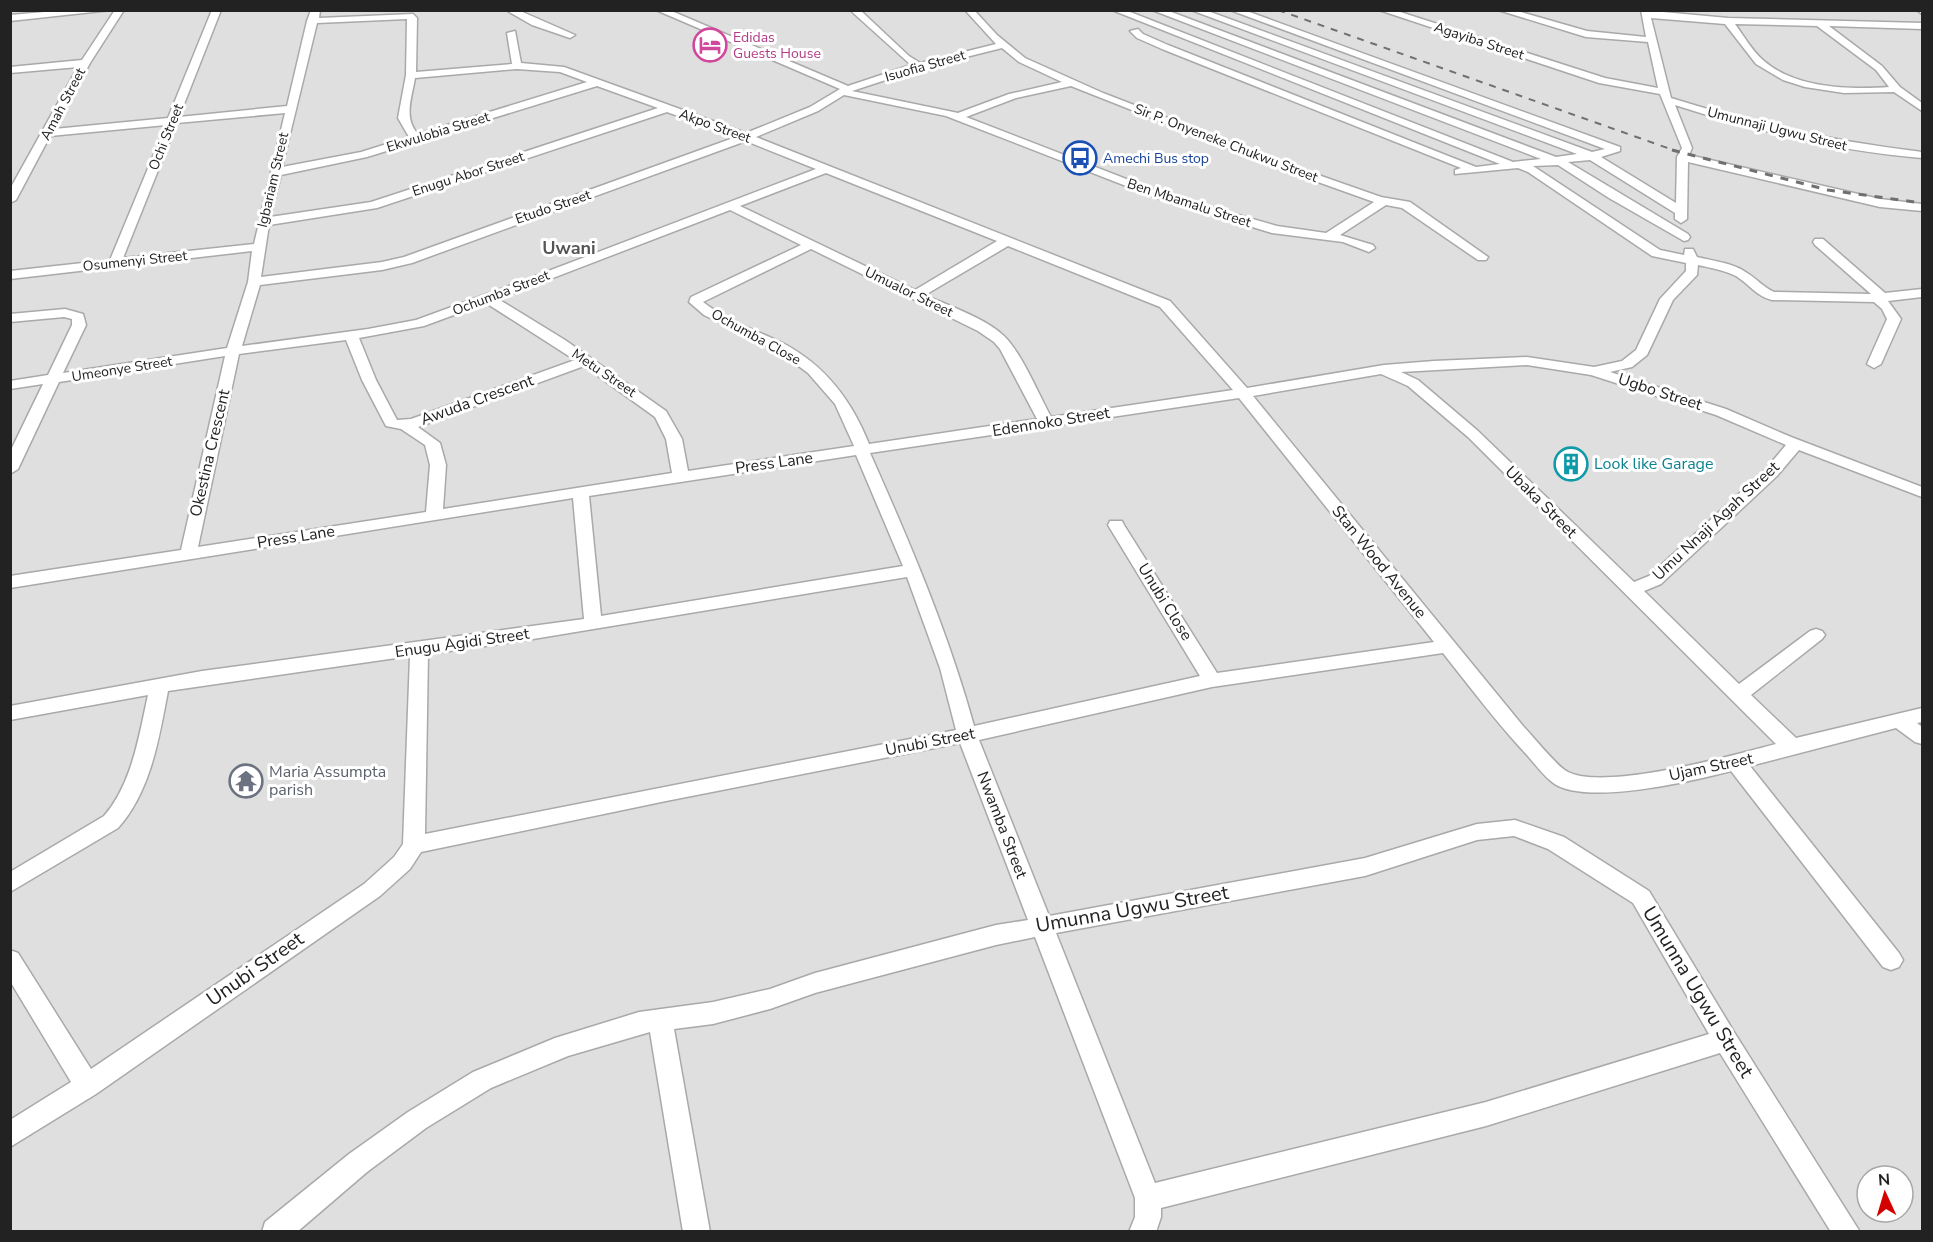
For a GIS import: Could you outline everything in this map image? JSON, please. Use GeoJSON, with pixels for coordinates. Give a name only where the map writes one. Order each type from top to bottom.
{"type":"FeatureCollection","features":[{"type":"Feature","properties":{"kind":"street"},"geometry":{"type":"LineString","coordinates":[[12,19],[107,10]]}},
{"type":"Feature","properties":{"kind":"street","name":"Amah Street"},"geometry":{"type":"LineString","coordinates":[[10,200],[85,63],[120,10]]}},
{"type":"Feature","properties":{"kind":"street","name":"Ochi Street"},"geometry":{"type":"LineString","coordinates":[[115,263],[217,10]]}},
{"type":"Feature","properties":{"kind":"street"},"geometry":{"type":"LineString","coordinates":[[510,10],[535,23],[570,35]]}},
{"type":"Feature","properties":{"kind":"street"},"geometry":{"type":"LineString","coordinates":[[855,10],[906,58],[919,66]]}},
{"type":"Feature","properties":{"kind":"street","name":"Sir P. Onyeneke Chukwu Street"},"geometry":{"type":"LineString","coordinates":[[969,10],[1002,45],[1022,60],[1070,83],[1280,165],[1384,201],[1412,207],[1482,257]]}},
{"type":"Feature","properties":{"kind":"street"},"geometry":{"type":"LineString","coordinates":[[1116,10],[1532,170],[1656,253],[1716,264],[1741,274],[1761,291],[1777,298],[1880,297],[1923,293]]}},
{"type":"Feature","properties":{"kind":"street"},"geometry":{"type":"LineString","coordinates":[[1156,10],[1558,161],[1684,237]]}},
{"type":"Feature","properties":{"kind":"street"},"geometry":{"type":"LineString","coordinates":[[1196,10],[1592,156],[1680,211]]}},
{"type":"Feature","properties":{"kind":"street"},"geometry":{"type":"LineString","coordinates":[[1234,10],[1616,149],[1592,156],[1558,161],[1459,172]]}},
{"type":"Feature","properties":{"kind":"street","name":"Agayiba Street"},"geometry":{"type":"LineString","coordinates":[[1383,10],[1574,72],[1666,96]]}},
{"type":"Feature","properties":{"kind":"street"},"geometry":{"type":"LineString","coordinates":[[1502,10],[1592,35],[1653,40]]}},
{"type":"Feature","properties":{"kind":"street","name":"Ben Mbamalu Street"},"geometry":{"type":"LineString","coordinates":[[667,11],[844,90],[959,116],[980,127],[1161,196],[1276,230],[1328,237],[1369,248]]}},
{"type":"Feature","properties":{"kind":"street"},"geometry":{"type":"LineString","coordinates":[[1593,371],[1606,370],[1627,363],[1642,352],[1667,299],[1692,272],[1692,260],[1684,237],[1680,211],[1683,157],[1687,148],[1666,96],[1646,13],[1728,21],[1923,26]]}},
{"type":"Feature","properties":{"kind":"street"},"geometry":{"type":"LineString","coordinates":[[1841,13],[1885,26]]}},
{"type":"Feature","properties":{"kind":"street"},"geometry":{"type":"LineString","coordinates":[[314,16],[410,16],[412,18],[411,75],[403,118],[408,130],[416,139]]}},
{"type":"Feature","properties":{"kind":"street","name":"Igbariam Street"},"geometry":{"type":"LineString","coordinates":[[233,351],[254,282],[262,222],[314,16]]}},
{"type":"Feature","properties":{"kind":"street"},"geometry":{"type":"LineString","coordinates":[[1178,19],[1135,33],[1472,169]]}},
{"type":"Feature","properties":{"kind":"street"},"geometry":{"type":"LineString","coordinates":[[1728,21],[1762,64],[1786,76],[1829,89],[1871,91],[1896,89]]}},
{"type":"Feature","properties":{"kind":"street"},"geometry":{"type":"LineString","coordinates":[[1819,23],[1879,68],[1896,89],[1923,108]]}},
{"type":"Feature","properties":{"kind":"street"},"geometry":{"type":"LineString","coordinates":[[512,33],[517,66]]}},
{"type":"Feature","properties":{"kind":"street"},"geometry":{"type":"LineString","coordinates":[[1207,75],[1316,40]]}},
{"type":"Feature","properties":{"kind":"street","name":"Isuofia Street"},"geometry":{"type":"LineString","coordinates":[[844,90],[919,66],[1002,45]]}},
{"type":"Feature","properties":{"kind":"street"},"geometry":{"type":"LineString","coordinates":[[1166,46],[1152,52],[1426,162],[1448,158]]}},
{"type":"Feature","properties":{"kind":"street"},"geometry":{"type":"LineString","coordinates":[[10,70],[85,63]]}},
{"type":"Feature","properties":{"kind":"street","name":"Akpo Street"},"geometry":{"type":"LineString","coordinates":[[411,75],[517,66],[553,67],[598,82],[746,137],[1165,304],[1227,373]]}},
{"type":"Feature","properties":{"kind":"street","name":"Ekwulobia Street"},"geometry":{"type":"LineString","coordinates":[[276,172],[342,160],[598,82]]}},
{"type":"Feature","properties":{"kind":"street"},"geometry":{"type":"LineString","coordinates":[[959,116],[1013,96],[1070,83]]}},
{"type":"Feature","properties":{"kind":"street","name":"Etudo Street"},"geometry":{"type":"LineString","coordinates":[[254,282],[381,267],[408,260],[797,118],[844,90]]}},
{"type":"Feature","properties":{"kind":"street","name":"Umunnaji Ugwu Street"},"geometry":{"type":"LineString","coordinates":[[1666,96],[1808,140],[1876,151],[1923,155]]}},
{"type":"Feature","properties":{"kind":"street","name":"Enugu Abor Street"},"geometry":{"type":"LineString","coordinates":[[262,222],[373,205],[668,108]]}},
{"type":"Feature","properties":{"kind":"street"},"geometry":{"type":"LineString","coordinates":[[48,133],[290,109]]}},
{"type":"Feature","properties":{"kind":"street"},"geometry":{"type":"LineString","coordinates":[[1683,157],[1880,202],[1923,208]]}},
{"type":"Feature","properties":{"kind":"street","name":"Ochumba Street"},"geometry":{"type":"LineString","coordinates":[[233,351],[351,336],[419,322],[488,299],[825,169]]}},
{"type":"Feature","properties":{"kind":"street"},"geometry":{"type":"LineString","coordinates":[[10,179],[23,178]]}},
{"type":"Feature","properties":{"kind":"street"},"geometry":{"type":"LineString","coordinates":[[1328,237],[1384,201]]}},
{"type":"Feature","properties":{"kind":"street","name":"Umualor Street"},"geometry":{"type":"LineString","coordinates":[[731,206],[983,328],[999,339],[1006,348],[1047,423]]}},
{"type":"Feature","properties":{"kind":"street"},"geometry":{"type":"LineString","coordinates":[[916,295],[1007,242]]}},
{"type":"Feature","properties":{"kind":"street"},"geometry":{"type":"LineString","coordinates":[[1818,242],[1880,297],[1894,319],[1875,364]]}},
{"type":"Feature","properties":{"kind":"street","name":"Ochumba Close"},"geometry":{"type":"LineString","coordinates":[[810,245],[717,288],[696,302],[751,334],[786,350],[808,365],[842,401],[851,415],[861,450]]}},
{"type":"Feature","properties":{"kind":"street","name":"Osumenyi Street"},"geometry":{"type":"LineString","coordinates":[[10,275],[259,247]]}},
{"type":"Feature","properties":{"kind":"street","name":"Metu Street"},"geometry":{"type":"LineString","coordinates":[[488,299],[651,404],[667,420],[675,439],[681,477]]}},
{"type":"Feature","properties":{"kind":"street"},"geometry":{"type":"LineString","coordinates":[[10,318],[65,314],[78,317],[79,325],[10,469]]}},
{"type":"Feature","properties":{"kind":"street","name":"Awuda Crescent"},"geometry":{"type":"LineString","coordinates":[[351,336],[362,369],[391,423],[405,425],[585,361]]}},
{"type":"Feature","properties":{"kind":"street","name":"Umeonye Street"},"geometry":{"type":"LineString","coordinates":[[10,386],[233,351]]}},
{"type":"Feature","properties":{"kind":"street","name":"Okestina Crescent"},"geometry":{"type":"LineString","coordinates":[[188,555],[233,351]]}},
{"type":"Feature","properties":{"kind":"street","name":"Ugbo Street"},"geometry":{"type":"LineString","coordinates":[[1384,369],[1527,361],[1593,371],[1721,412],[1796,444],[1923,492]]}},
{"type":"Feature","properties":{"kind":"street"},"geometry":{"type":"LineString","coordinates":[[1242,393],[1384,369]]}},
{"type":"Feature","properties":{"kind":"street","name":"Ubaka Street"},"geometry":{"type":"LineString","coordinates":[[1384,369],[1413,383],[1473,434],[1793,747]]}},
{"type":"Feature","properties":{"kind":"street","name":"Stan Wood Avenue"},"geometry":{"type":"LineString","coordinates":[[1227,373],[1516,731]]}},
{"type":"Feature","properties":{"kind":"street","name":"Edennoko Street"},"geometry":{"type":"LineString","coordinates":[[861,450],[1242,393]]}},
{"type":"Feature","properties":{"kind":"street"},"geometry":{"type":"LineString","coordinates":[[405,425],[432,443],[438,465],[434,515]]}},
{"type":"Feature","properties":{"kind":"street","name":"Umu Nnaji Agah Street"},"geometry":{"type":"LineString","coordinates":[[1630,590],[1655,580],[1771,472],[1796,444]]}},
{"type":"Feature","properties":{"kind":"street","name":"Press Lane"},"geometry":{"type":"LineString","coordinates":[[10,582],[861,450]]}},
{"type":"Feature","properties":{"kind":"street","name":"Nwamba Street"},"geometry":{"type":"LineString","coordinates":[[861,450],[912,570],[949,668],[967,735],[1148,1198]]}},
{"type":"Feature","properties":{"kind":"street"},"geometry":{"type":"LineString","coordinates":[[581,492],[592,624]]}},
{"type":"Feature","properties":{"kind":"street","name":"Unubi Close"},"geometry":{"type":"LineString","coordinates":[[1116,525],[1212,680]]}},
{"type":"Feature","properties":{"kind":"street","name":"Enugu Agidi Street"},"geometry":{"type":"LineString","coordinates":[[10,713],[261,669],[419,650],[592,624],[912,570]]}},
{"type":"Feature","properties":{"kind":"street"},"geometry":{"type":"LineString","coordinates":[[1740,693],[1816,635]]}},
{"type":"Feature","properties":{"kind":"street","name":"Unubi Street"},"geometry":{"type":"LineString","coordinates":[[10,1135],[87,1086],[372,890],[402,863],[414,845],[666,793],[967,735],[1212,680],[1447,646]]}},
{"type":"Feature","properties":{"kind":"street"},"geometry":{"type":"LineString","coordinates":[[414,845],[419,650]]}},
{"type":"Feature","properties":{"kind":"street"},"geometry":{"type":"LineString","coordinates":[[10,883],[111,822],[122,812],[148,740],[159,686]]}},
{"type":"Feature","properties":{"kind":"street","name":"Ujam Street"},"geometry":{"type":"LineString","coordinates":[[1516,731],[1560,778],[1576,784],[1598,785],[1640,782],[1736,763],[1923,715]]}},
{"type":"Feature","properties":{"kind":"street"},"geometry":{"type":"LineString","coordinates":[[1900,720],[1923,737]]}},
{"type":"Feature","properties":{"kind":"street"},"geometry":{"type":"LineString","coordinates":[[1736,763],[1891,960]]}},
{"type":"Feature","properties":{"kind":"street","name":"Umunna Ugwu Street"},"geometry":{"type":"LineString","coordinates":[[275,1232],[392,1138],[482,1080],[564,1046],[623,1027],[713,1013],[770,999],[826,981],[996,935],[1365,867],[1477,832],[1515,828],[1556,843],[1641,897],[1725,1040],[1847,1232]]}},
{"type":"Feature","properties":{"kind":"street"},"geometry":{"type":"LineString","coordinates":[[10,960],[87,1086]]}},
{"type":"Feature","properties":{"kind":"street"},"geometry":{"type":"LineString","coordinates":[[660,1020],[697,1232]]}},
{"type":"Feature","properties":{"kind":"street"},"geometry":{"type":"LineString","coordinates":[[1142,1232],[1148,1217],[1148,1198],[1486,1114],[1725,1040]]}},
{"type":"Feature","properties":{"kind":"shaded area"},"geometry":{"type":"Polygon","coordinates":[[[10,11],[1922,11],[1922,1231],[11,1231],[10,11]]]}},
{"type":"Feature","properties":{"kind":"railway"},"geometry":{"type":"LineString","coordinates":[[1278,10],[1676,151]]}},
{"type":"Feature","properties":{"kind":"railway"},"geometry":{"type":"LineString","coordinates":[[1672,150],[1828,190],[1922,203]]}},
{"type":"Feature","properties":{"kind":"place","name":"Edidas Guests House"},"geometry":{"type":"Point","coordinates":[710,45]}},
{"type":"Feature","properties":{"kind":"place","name":"Amechi Bus stop"},"geometry":{"type":"Point","coordinates":[1080,158]}},
{"type":"Feature","properties":{"kind":"place","name":"Look like Garage"},"geometry":{"type":"Point","coordinates":[1571,464]}},
{"type":"Feature","properties":{"kind":"place","name":"Maria Assumpta parish"},"geometry":{"type":"Point","coordinates":[246,781]}},
{"type":"Feature","properties":{"kind":"district","name":"Uwani"},"geometry":{"type":"Point","coordinates":[569,248]}}]}
